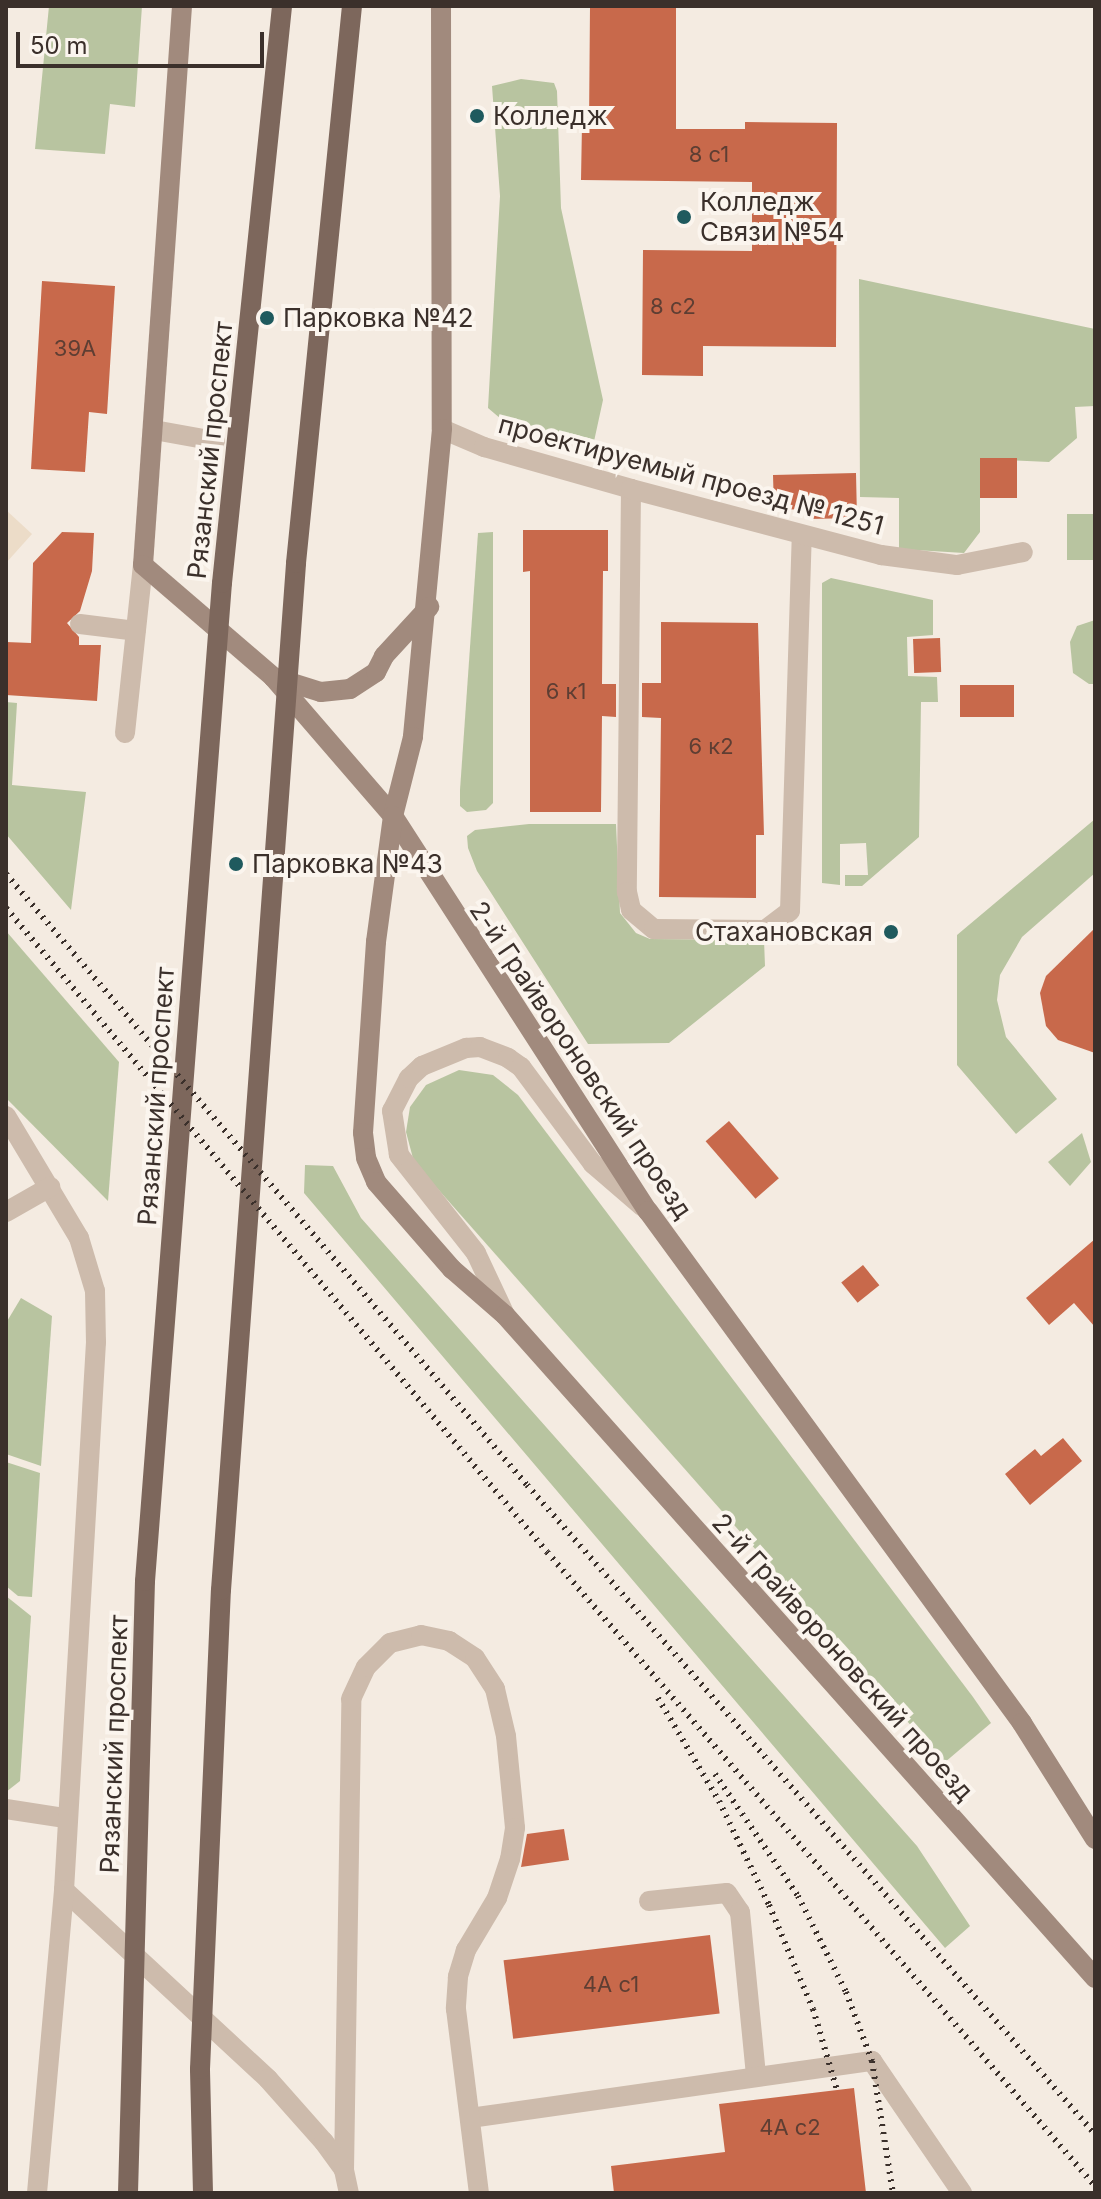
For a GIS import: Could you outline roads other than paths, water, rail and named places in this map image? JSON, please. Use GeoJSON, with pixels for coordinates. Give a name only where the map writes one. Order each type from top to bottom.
{"type":"FeatureCollection","features":[{"type":"Feature","properties":{"kind":"main road"},"geometry":{"type":"LineString","coordinates":[[182,6],[143,565],[273,677],[393,816]]}},
{"type":"Feature","properties":{"kind":"main road","name":"Рязанский проспект"},"geometry":{"type":"LineString","coordinates":[[128,2193],[131,2000],[146,1565],[222,583],[282,6]]}},
{"type":"Feature","properties":{"kind":"main road"},"geometry":{"type":"LineString","coordinates":[[203,2193],[200,2069],[221,1590],[293,595],[352,6]]}},
{"type":"Feature","properties":{"kind":"main road"},"geometry":{"type":"LineString","coordinates":[[393,816],[413,737],[429,607],[442,429],[441,6]]}},
{"type":"Feature","properties":{"kind":"main road"},"geometry":{"type":"LineString","coordinates":[[273,677],[321,692],[350,689],[376,672],[384,656],[429,607]]}},
{"type":"Feature","properties":{"kind":"main road","name":"2-й Грайвороновский проезд"},"geometry":{"type":"LineString","coordinates":[[393,816],[648,1211],[969,1649],[1095,1839]]}},
{"type":"Feature","properties":{"kind":"main road","name":"2-й Грайвороновский проезд"},"geometry":{"type":"LineString","coordinates":[[393,816],[376,942],[363,1118],[366,1158],[376,1182],[452,1269],[505,1315],[1095,1978]]}},
{"type":"Feature","properties":{"kind":"street","name":"проектируемый проезд № 1251"},"geometry":{"type":"LineString","coordinates":[[442,429],[484,447],[802,538],[957,565],[1023,552]]}},
{"type":"Feature","properties":{"kind":"street"},"geometry":{"type":"LineString","coordinates":[[154,430],[215,441]]}},
{"type":"Feature","properties":{"kind":"street"},"geometry":{"type":"LineString","coordinates":[[631,489],[627,892],[631,910],[654,929],[765,930],[790,911],[802,538]]}},
{"type":"Feature","properties":{"kind":"street"},"geometry":{"type":"LineString","coordinates":[[125,733],[143,565]]}},
{"type":"Feature","properties":{"kind":"street"},"geometry":{"type":"LineString","coordinates":[[80,624],[136,631]]}},
{"type":"Feature","properties":{"kind":"street"},"geometry":{"type":"LineString","coordinates":[[505,1315],[476,1253],[399,1155],[392,1111],[409,1078],[422,1066],[466,1048],[480,1047],[508,1058],[521,1067],[593,1164],[648,1211]]}},
{"type":"Feature","properties":{"kind":"street"},"geometry":{"type":"LineString","coordinates":[[6,1116],[79,1238],[95,1291],[96,1342],[65,1818],[64,1890],[37,2193]]}},
{"type":"Feature","properties":{"kind":"street"},"geometry":{"type":"LineString","coordinates":[[6,1212],[50,1187]]}},
{"type":"Feature","properties":{"kind":"street"},"geometry":{"type":"LineString","coordinates":[[349,2193],[344,2170],[351,1699],[366,1667],[390,1643],[421,1635],[449,1641],[475,1658],[495,1689],[506,1736],[515,1828],[510,1859],[497,1898],[466,1950],[458,1977],[456,2009],[479,2193]]}},
{"type":"Feature","properties":{"kind":"street"},"geometry":{"type":"LineString","coordinates":[[6,1809],[65,1818]]}},
{"type":"Feature","properties":{"kind":"street"},"geometry":{"type":"LineString","coordinates":[[64,1890],[268,2079],[344,2170]]}},
{"type":"Feature","properties":{"kind":"street"},"geometry":{"type":"LineString","coordinates":[[649,1901],[727,1893],[740,1912],[756,2076]]}},
{"type":"Feature","properties":{"kind":"street"},"geometry":{"type":"LineString","coordinates":[[470,2118],[872,2061],[962,2193]]}},
{"type":"Feature","properties":{"kind":"railway"},"geometry":{"type":"LineString","coordinates":[[6,874],[527,1485],[1095,2134]]}},
{"type":"Feature","properties":{"kind":"railway"},"geometry":{"type":"LineString","coordinates":[[6,908],[547,1552],[1095,2186]]}},
{"type":"Feature","properties":{"kind":"railway"},"geometry":{"type":"LineString","coordinates":[[658,1698],[719,1801],[769,1905],[813,2009],[837,2090]]}},
{"type":"Feature","properties":{"kind":"railway"},"geometry":{"type":"LineString","coordinates":[[715,1774],[798,1896],[846,1992],[872,2061],[893,2193]]}},
{"type":"Feature","properties":{"kind":"place","name":"Колледж"},"geometry":{"type":"Point","coordinates":[477,116]}},
{"type":"Feature","properties":{"kind":"place","name":"Колледж Связи №54"},"geometry":{"type":"Point","coordinates":[684,217]}},
{"type":"Feature","properties":{"kind":"place","name":"Парковка №42"},"geometry":{"type":"Point","coordinates":[267,318]}},
{"type":"Feature","properties":{"kind":"place","name":"Парковка №43"},"geometry":{"type":"Point","coordinates":[236,864]}},
{"type":"Feature","properties":{"kind":"place","name":"Стахановская"},"geometry":{"type":"Point","coordinates":[891,932]}}]}
